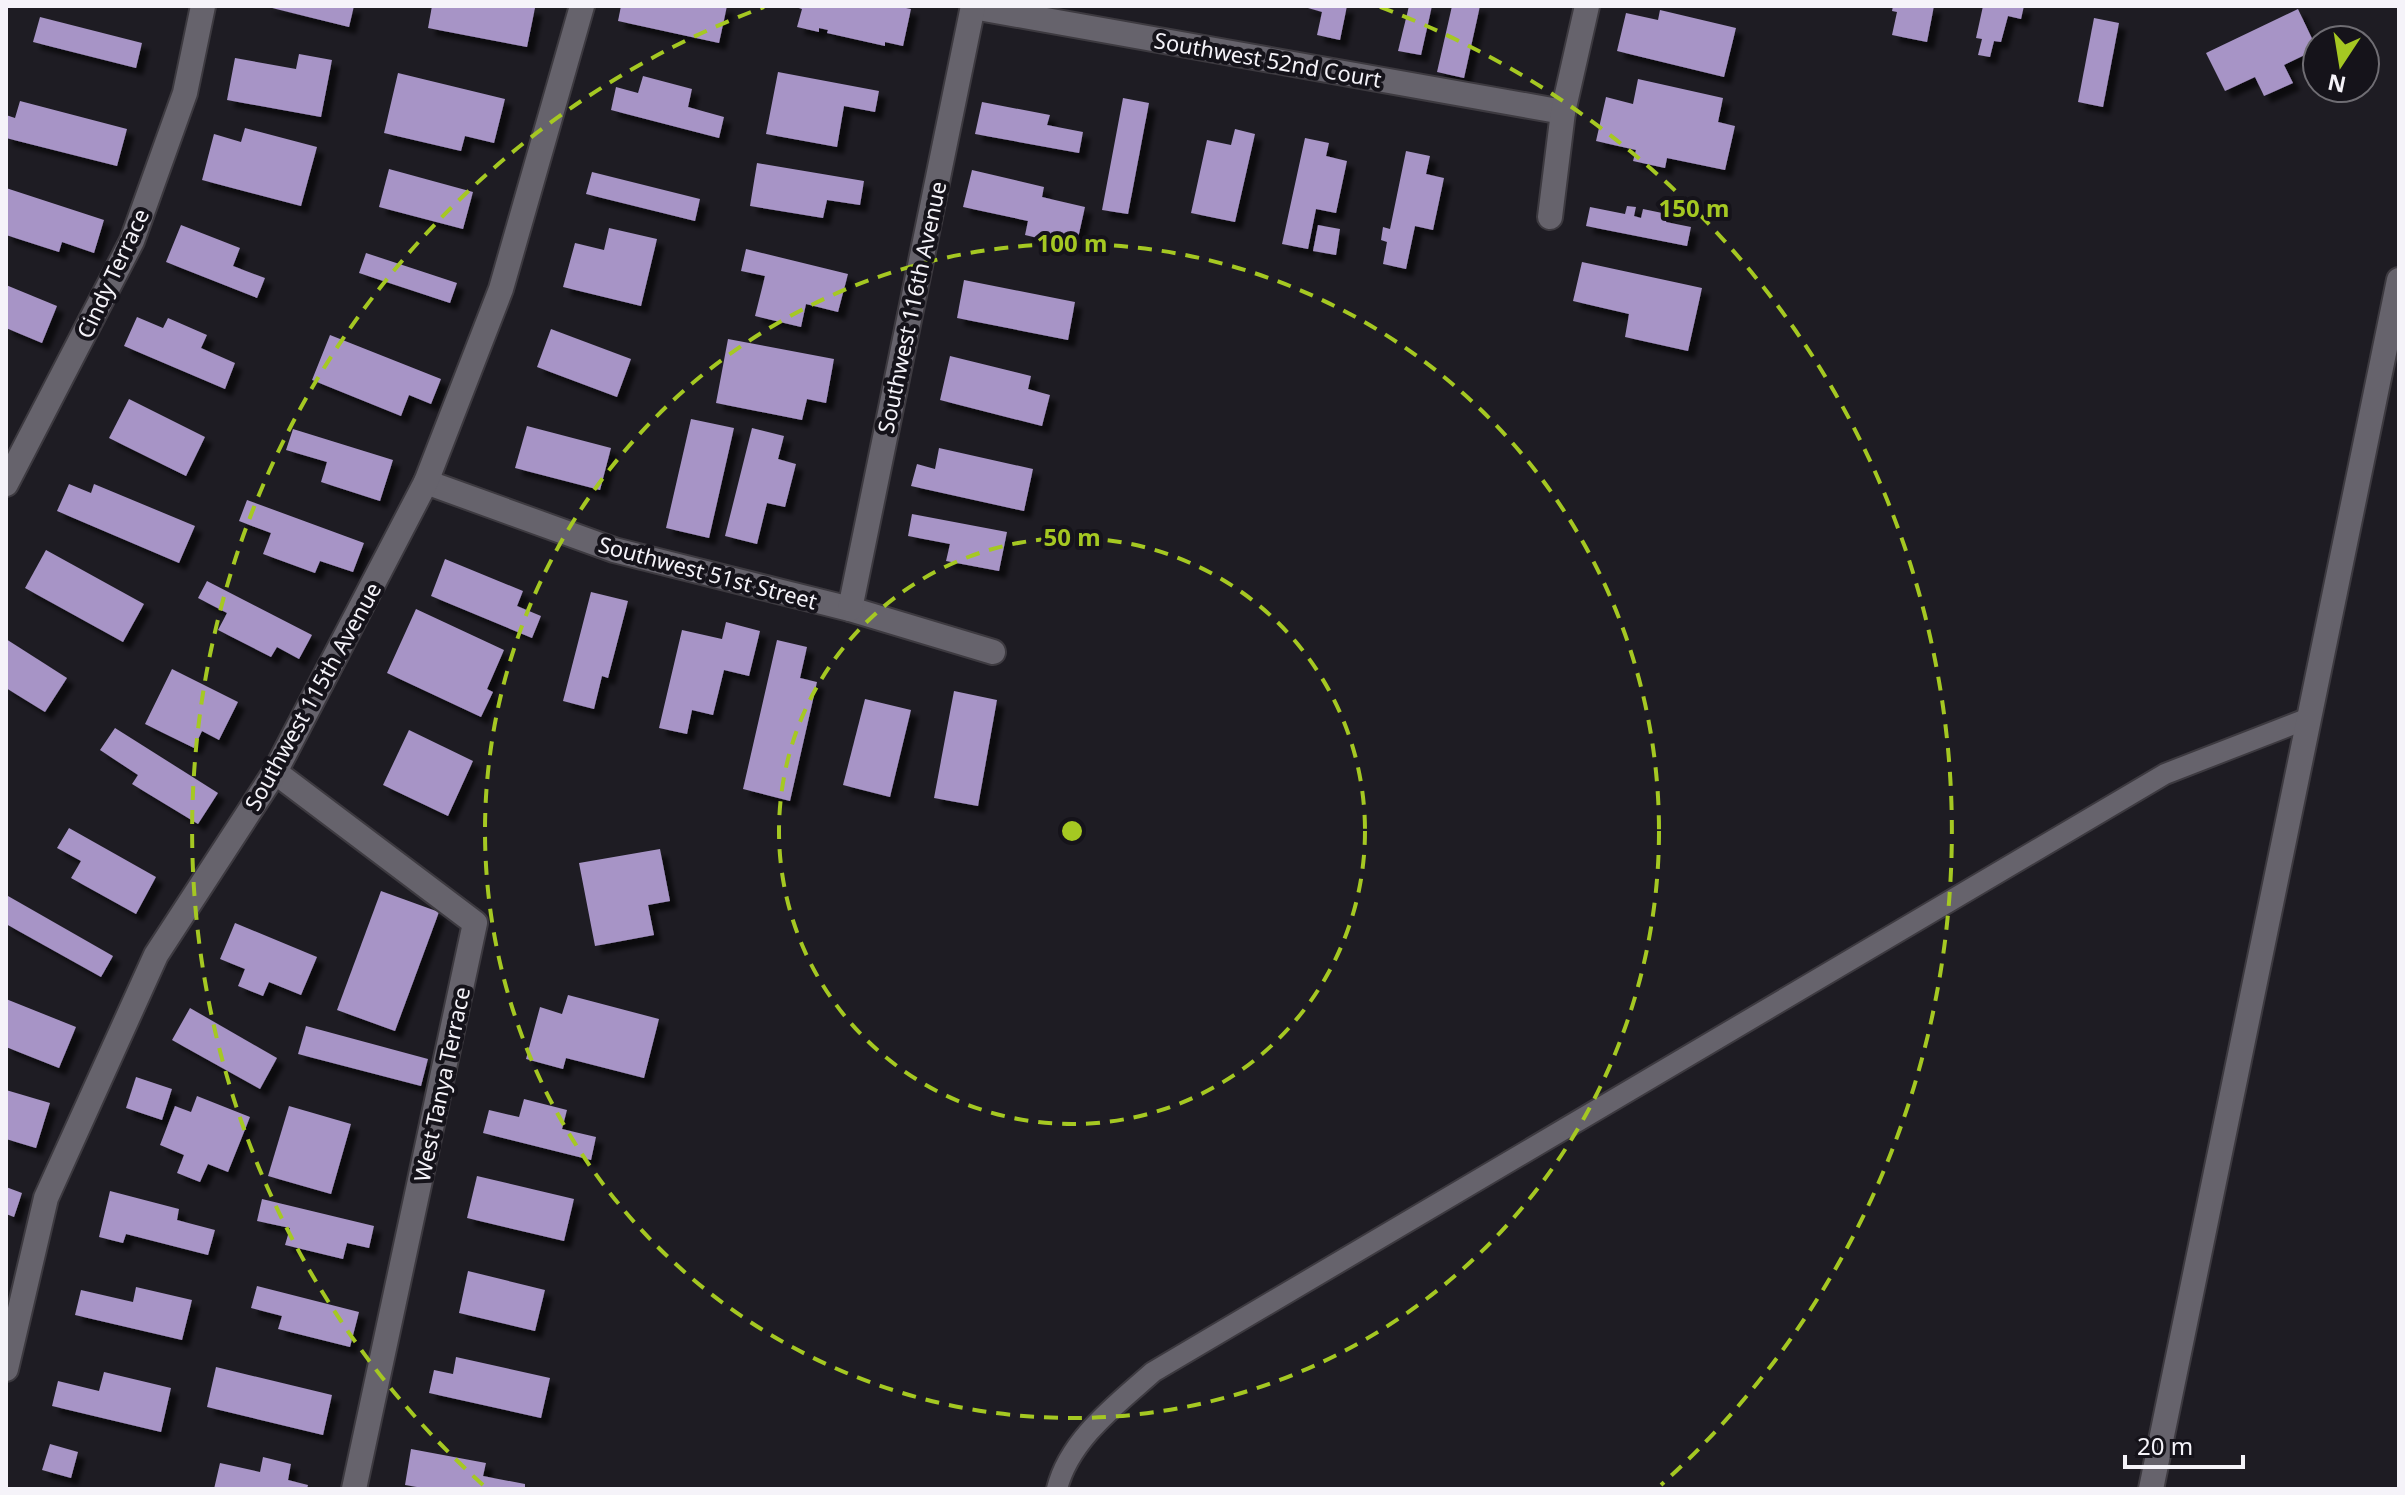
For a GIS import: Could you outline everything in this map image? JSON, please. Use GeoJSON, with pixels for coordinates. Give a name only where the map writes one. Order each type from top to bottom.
{"type":"FeatureCollection","features":[{"type":"Feature","properties":{"kind":"street","name":"Cindy Terrace"},"geometry":{"type":"LineString","coordinates":[[6,484],[132,241],[185,93],[203,6]]}},
{"type":"Feature","properties":{"kind":"street","name":"Southwest 115th Avenue"},"geometry":{"type":"LineString","coordinates":[[6,1369],[46,1198],[156,955],[275,772],[426,482],[501,289],[582,6]]}},
{"type":"Feature","properties":{"kind":"street","name":"Southwest 52nd Court"},"geometry":{"type":"LineString","coordinates":[[973,6],[1563,112]]}},
{"type":"Feature","properties":{"kind":"street","name":"Southwest 116th Avenue"},"geometry":{"type":"LineString","coordinates":[[850,609],[973,6]]}},
{"type":"Feature","properties":{"kind":"street"},"geometry":{"type":"LineString","coordinates":[[1550,217],[1563,112],[1587,6]]}},
{"type":"Feature","properties":{"kind":"street"},"geometry":{"type":"LineString","coordinates":[[2151,1489],[2399,280]]}},
{"type":"Feature","properties":{"kind":"street","name":"Southwest 51st Street"},"geometry":{"type":"LineString","coordinates":[[426,482],[614,550],[850,609],[993,652]]}},
{"type":"Feature","properties":{"kind":"street","name":"West Tanya Terrace"},"geometry":{"type":"LineString","coordinates":[[275,772],[475,923],[354,1489]]}},
{"type":"Feature","properties":{"kind":"lane"},"geometry":{"type":"LineString","coordinates":[[1057,1489],[1062,1467],[1102,1416],[1153,1372],[2165,774],[2309,718]]}},
{"type":"Feature","properties":{"kind":"building"},"geometry":{"type":"Polygon","coordinates":[[[264,6],[354,6],[349,27],[264,6]]]}},
{"type":"Feature","properties":{"kind":"building"},"geometry":{"type":"Polygon","coordinates":[[[432,6],[535,8],[527,47],[428,28],[432,6]]]}},
{"type":"Feature","properties":{"kind":"building"},"geometry":{"type":"Polygon","coordinates":[[[621,6],[727,6],[719,43],[618,21],[621,6]]]}},
{"type":"Feature","properties":{"kind":"building"},"geometry":{"type":"Polygon","coordinates":[[[792,6],[896,6],[911,9],[903,46],[885,42],[885,46],[827,33],[828,30],[819,28],[819,32],[797,27],[802,9],[792,6]]]}},
{"type":"Feature","properties":{"kind":"building"},"geometry":{"type":"Polygon","coordinates":[[[1301,6],[1347,6],[1340,40],[1317,35],[1322,12],[1301,6]]]}},
{"type":"Feature","properties":{"kind":"building"},"geometry":{"type":"Polygon","coordinates":[[[1409,6],[1432,6],[1421,55],[1398,51],[1409,6]]]}},
{"type":"Feature","properties":{"kind":"building"},"geometry":{"type":"Polygon","coordinates":[[[1452,6],[1480,6],[1464,78],[1437,72],[1452,6]]]}},
{"type":"Feature","properties":{"kind":"building"},"geometry":{"type":"Polygon","coordinates":[[[1893,6],[1934,6],[1927,42],[1892,35],[1897,12],[1892,11],[1893,6]]]}},
{"type":"Feature","properties":{"kind":"building"},"geometry":{"type":"Polygon","coordinates":[[[1983,6],[2024,6],[2021,19],[2008,16],[2001,42],[1994,41],[1990,57],[1978,55],[1982,39],[1976,38],[1983,6]]]}},
{"type":"Feature","properties":{"kind":"building"},"geometry":{"type":"Polygon","coordinates":[[[2298,9],[2305,24],[2301,24],[2301,57],[2284,65],[2293,83],[2264,96],[2255,77],[2225,91],[2206,53],[2298,9]]]}},
{"type":"Feature","properties":{"kind":"building"},"geometry":{"type":"Polygon","coordinates":[[[1660,10],[1736,28],[1724,77],[1617,51],[1626,13],[1658,20],[1660,10]]]}},
{"type":"Feature","properties":{"kind":"building"},"geometry":{"type":"Polygon","coordinates":[[[40,17],[142,43],[136,68],[33,42],[40,17]]]}},
{"type":"Feature","properties":{"kind":"building"},"geometry":{"type":"Polygon","coordinates":[[[2094,18],[2119,23],[2103,107],[2078,102],[2094,18]]]}},
{"type":"Feature","properties":{"kind":"building"},"geometry":{"type":"Polygon","coordinates":[[[299,54],[332,60],[321,117],[227,100],[235,58],[296,69],[299,54]]]}},
{"type":"Feature","properties":{"kind":"building"},"geometry":{"type":"Polygon","coordinates":[[[778,72],[879,91],[875,112],[844,106],[837,147],[766,134],[778,72]]]}},
{"type":"Feature","properties":{"kind":"building"},"geometry":{"type":"Polygon","coordinates":[[[398,73],[505,99],[494,143],[465,136],[461,151],[384,133],[398,73]]]}},
{"type":"Feature","properties":{"kind":"building"},"geometry":{"type":"Polygon","coordinates":[[[643,76],[692,89],[688,107],[724,117],[719,138],[611,110],[616,87],[638,93],[643,76]]]}},
{"type":"Feature","properties":{"kind":"building"},"geometry":{"type":"Polygon","coordinates":[[[1638,79],[1723,98],[1718,122],[1735,126],[1725,170],[1667,158],[1665,168],[1633,161],[1636,150],[1596,141],[1606,97],[1633,104],[1638,79]]]}},
{"type":"Feature","properties":{"kind":"building"},"geometry":{"type":"Polygon","coordinates":[[[1123,98],[1149,103],[1128,214],[1102,210],[1123,98]]]}},
{"type":"Feature","properties":{"kind":"building"},"geometry":{"type":"Polygon","coordinates":[[[20,101],[127,129],[117,166],[6,138],[6,115],[15,118],[20,101]]]}},
{"type":"Feature","properties":{"kind":"building"},"geometry":{"type":"Polygon","coordinates":[[[982,102],[1050,115],[1047,125],[1083,132],[1079,153],[975,134],[982,102]]]}},
{"type":"Feature","properties":{"kind":"building"},"geometry":{"type":"Polygon","coordinates":[[[245,128],[317,147],[301,206],[202,180],[214,134],[241,142],[245,128]]]}},
{"type":"Feature","properties":{"kind":"building"},"geometry":{"type":"Polygon","coordinates":[[[1235,129],[1255,134],[1235,222],[1191,213],[1207,140],[1231,145],[1235,129]]]}},
{"type":"Feature","properties":{"kind":"building"},"geometry":{"type":"Polygon","coordinates":[[[1305,138],[1329,143],[1326,156],[1347,161],[1336,213],[1316,209],[1308,249],[1282,244],[1305,138]]]}},
{"type":"Feature","properties":{"kind":"building"},"geometry":{"type":"Polygon","coordinates":[[[1406,151],[1430,156],[1426,174],[1444,178],[1433,230],[1415,226],[1406,269],[1383,264],[1387,242],[1381,240],[1383,227],[1390,229],[1406,151]]]}},
{"type":"Feature","properties":{"kind":"building"},"geometry":{"type":"Polygon","coordinates":[[[757,163],[864,181],[860,205],[827,200],[823,218],[750,206],[757,163]]]}},
{"type":"Feature","properties":{"kind":"building"},"geometry":{"type":"Polygon","coordinates":[[[389,169],[473,192],[463,229],[379,207],[389,169]]]}},
{"type":"Feature","properties":{"kind":"building"},"geometry":{"type":"Polygon","coordinates":[[[972,170],[1044,187],[1042,197],[1085,207],[1076,247],[1025,235],[1028,221],[963,207],[972,170]]]}},
{"type":"Feature","properties":{"kind":"building"},"geometry":{"type":"Polygon","coordinates":[[[592,172],[700,199],[695,221],[586,194],[592,172]]]}},
{"type":"Feature","properties":{"kind":"building"},"geometry":{"type":"Polygon","coordinates":[[[6,188],[104,220],[94,253],[62,242],[59,252],[6,235],[6,188]]]}},
{"type":"Feature","properties":{"kind":"building"},"geometry":{"type":"Polygon","coordinates":[[[1627,206],[1636,207],[1634,216],[1641,218],[1643,209],[1667,214],[1666,222],[1691,227],[1687,246],[1586,226],[1590,207],[1625,214],[1627,206]]]}},
{"type":"Feature","properties":{"kind":"building"},"geometry":{"type":"Polygon","coordinates":[[[181,225],[240,248],[233,266],[265,278],[257,298],[166,262],[181,225]]]}},
{"type":"Feature","properties":{"kind":"building"},"geometry":{"type":"Polygon","coordinates":[[[1318,225],[1340,229],[1336,255],[1313,251],[1318,225]]]}},
{"type":"Feature","properties":{"kind":"building"},"geometry":{"type":"Polygon","coordinates":[[[609,228],[657,239],[641,306],[563,287],[575,243],[604,250],[609,228]]]}},
{"type":"Feature","properties":{"kind":"building"},"geometry":{"type":"Polygon","coordinates":[[[746,249],[848,274],[838,312],[806,304],[801,327],[755,316],[765,276],[741,271],[746,249]]]}},
{"type":"Feature","properties":{"kind":"building"},"geometry":{"type":"Polygon","coordinates":[[[366,253],[457,283],[450,303],[359,273],[366,253]]]}},
{"type":"Feature","properties":{"kind":"building"},"geometry":{"type":"Polygon","coordinates":[[[1582,262],[1702,288],[1688,351],[1625,337],[1629,314],[1573,301],[1582,262]]]}},
{"type":"Feature","properties":{"kind":"building"},"geometry":{"type":"Polygon","coordinates":[[[964,280],[1075,302],[1068,340],[957,318],[964,280]]]}},
{"type":"Feature","properties":{"kind":"building"},"geometry":{"type":"Polygon","coordinates":[[[6,285],[57,306],[42,343],[6,328],[6,285]]]}},
{"type":"Feature","properties":{"kind":"building"},"geometry":{"type":"Polygon","coordinates":[[[137,317],[163,328],[168,318],[207,335],[201,348],[235,363],[225,389],[124,346],[137,317]]]}},
{"type":"Feature","properties":{"kind":"building"},"geometry":{"type":"Polygon","coordinates":[[[551,329],[631,359],[617,397],[537,367],[551,329]]]}},
{"type":"Feature","properties":{"kind":"building"},"geometry":{"type":"Polygon","coordinates":[[[330,335],[441,379],[431,404],[409,395],[401,416],[312,380],[330,335]]]}},
{"type":"Feature","properties":{"kind":"building"},"geometry":{"type":"Polygon","coordinates":[[[728,339],[834,359],[826,403],[807,399],[802,420],[716,403],[728,339]]]}},
{"type":"Feature","properties":{"kind":"building"},"geometry":{"type":"Polygon","coordinates":[[[950,356],[1031,376],[1028,389],[1050,395],[1042,426],[940,400],[950,356]]]}},
{"type":"Feature","properties":{"kind":"building"},"geometry":{"type":"Polygon","coordinates":[[[129,399],[205,437],[186,476],[109,438],[129,399]]]}},
{"type":"Feature","properties":{"kind":"building"},"geometry":{"type":"Polygon","coordinates":[[[691,419],[734,428],[709,538],[666,528],[691,419]]]}},
{"type":"Feature","properties":{"kind":"building"},"geometry":{"type":"Polygon","coordinates":[[[527,426],[611,448],[600,490],[515,468],[527,426]]]}},
{"type":"Feature","properties":{"kind":"building"},"geometry":{"type":"Polygon","coordinates":[[[752,428],[784,436],[778,459],[796,464],[785,507],[767,503],[757,544],[725,536],[752,428]]]}},
{"type":"Feature","properties":{"kind":"building"},"geometry":{"type":"Polygon","coordinates":[[[293,429],[393,460],[380,501],[321,482],[327,462],[286,450],[293,429]]]}},
{"type":"Feature","properties":{"kind":"building"},"geometry":{"type":"Polygon","coordinates":[[[939,448],[1033,469],[1024,511],[911,486],[917,464],[935,469],[939,448]]]}},
{"type":"Feature","properties":{"kind":"building"},"geometry":{"type":"Polygon","coordinates":[[[69,484],[91,493],[94,484],[195,526],[179,563],[57,511],[69,484]]]}},
{"type":"Feature","properties":{"kind":"building"},"geometry":{"type":"Polygon","coordinates":[[[247,500],[364,543],[353,572],[320,561],[315,573],[263,554],[271,533],[239,521],[247,500]]]}},
{"type":"Feature","properties":{"kind":"building"},"geometry":{"type":"Polygon","coordinates":[[[912,514],[1007,532],[999,571],[946,561],[950,544],[908,536],[912,514]]]}},
{"type":"Feature","properties":{"kind":"building"},"geometry":{"type":"Polygon","coordinates":[[[46,550],[144,604],[123,642],[25,588],[46,550]]]}},
{"type":"Feature","properties":{"kind":"building"},"geometry":{"type":"Polygon","coordinates":[[[445,559],[523,591],[517,606],[541,616],[532,638],[431,596],[445,559]]]}},
{"type":"Feature","properties":{"kind":"building"},"geometry":{"type":"Polygon","coordinates":[[[207,581],[312,635],[299,659],[277,647],[271,657],[218,630],[227,613],[198,598],[207,581]]]}},
{"type":"Feature","properties":{"kind":"building"},"geometry":{"type":"Polygon","coordinates":[[[591,592],[628,601],[608,678],[602,676],[594,709],[563,701],[591,592]]]}},
{"type":"Feature","properties":{"kind":"building"},"geometry":{"type":"Polygon","coordinates":[[[416,609],[504,650],[487,689],[493,692],[481,717],[387,673],[416,609]]]}},
{"type":"Feature","properties":{"kind":"building"},"geometry":{"type":"Polygon","coordinates":[[[726,622],[760,631],[749,676],[724,670],[713,715],[692,710],[687,734],[659,728],[682,630],[722,639],[726,622]]]}},
{"type":"Feature","properties":{"kind":"building"},"geometry":{"type":"Polygon","coordinates":[[[6,639],[67,678],[45,712],[6,688],[6,639]]]}},
{"type":"Feature","properties":{"kind":"building"},"geometry":{"type":"Polygon","coordinates":[[[777,640],[807,647],[800,678],[817,682],[790,801],[743,789],[777,640]]]}},
{"type":"Feature","properties":{"kind":"building"},"geometry":{"type":"Polygon","coordinates":[[[172,669],[238,702],[219,740],[202,731],[194,748],[145,724],[172,669]]]}},
{"type":"Feature","properties":{"kind":"building"},"geometry":{"type":"Polygon","coordinates":[[[954,691],[997,700],[978,806],[934,798],[954,691]]]}},
{"type":"Feature","properties":{"kind":"building"},"geometry":{"type":"Polygon","coordinates":[[[865,699],[911,710],[890,797],[843,785],[865,699]]]}},
{"type":"Feature","properties":{"kind":"building"},"geometry":{"type":"Polygon","coordinates":[[[115,728],[218,793],[198,824],[132,784],[138,775],[100,750],[115,728]]]}},
{"type":"Feature","properties":{"kind":"building"},"geometry":{"type":"Polygon","coordinates":[[[409,730],[473,761],[448,816],[383,785],[409,730]]]}},
{"type":"Feature","properties":{"kind":"building"},"geometry":{"type":"Polygon","coordinates":[[[69,828],[156,877],[136,914],[71,878],[81,861],[57,848],[69,828]]]}},
{"type":"Feature","properties":{"kind":"building"},"geometry":{"type":"Polygon","coordinates":[[[660,849],[670,901],[648,905],[654,935],[595,946],[579,863],[660,849]]]}},
{"type":"Feature","properties":{"kind":"building"},"geometry":{"type":"Polygon","coordinates":[[[381,891],[439,912],[395,1031],[337,1010],[381,891]]]}},
{"type":"Feature","properties":{"kind":"building"},"geometry":{"type":"Polygon","coordinates":[[[8,896],[113,956],[101,977],[6,924],[8,896]]]}},
{"type":"Feature","properties":{"kind":"building"},"geometry":{"type":"Polygon","coordinates":[[[235,923],[317,957],[301,995],[269,982],[263,996],[238,986],[245,969],[220,959],[235,923]]]}},
{"type":"Feature","properties":{"kind":"building"},"geometry":{"type":"Polygon","coordinates":[[[568,995],[659,1019],[644,1078],[566,1058],[563,1069],[526,1059],[540,1007],[562,1014],[568,995]]]}},
{"type":"Feature","properties":{"kind":"building"},"geometry":{"type":"Polygon","coordinates":[[[6,999],[76,1027],[59,1068],[6,1047],[6,999]]]}},
{"type":"Feature","properties":{"kind":"building"},"geometry":{"type":"Polygon","coordinates":[[[190,1008],[277,1058],[260,1089],[172,1040],[190,1008]]]}},
{"type":"Feature","properties":{"kind":"building"},"geometry":{"type":"Polygon","coordinates":[[[306,1026],[428,1059],[421,1086],[298,1054],[306,1026]]]}},
{"type":"Feature","properties":{"kind":"building"},"geometry":{"type":"Polygon","coordinates":[[[136,1077],[172,1089],[162,1120],[126,1108],[136,1077]]]}},
{"type":"Feature","properties":{"kind":"building"},"geometry":{"type":"Polygon","coordinates":[[[6,1090],[50,1103],[36,1148],[6,1139],[6,1090]]]}},
{"type":"Feature","properties":{"kind":"building"},"geometry":{"type":"Polygon","coordinates":[[[197,1096],[250,1117],[228,1172],[208,1164],[200,1182],[177,1173],[184,1155],[160,1145],[175,1106],[191,1112],[197,1096]]]}},
{"type":"Feature","properties":{"kind":"building"},"geometry":{"type":"Polygon","coordinates":[[[524,1099],[567,1110],[562,1129],[596,1137],[591,1160],[483,1133],[489,1110],[519,1117],[524,1099]]]}},
{"type":"Feature","properties":{"kind":"building"},"geometry":{"type":"Polygon","coordinates":[[[289,1106],[351,1124],[331,1194],[268,1176],[289,1106]]]}},
{"type":"Feature","properties":{"kind":"building"},"geometry":{"type":"Polygon","coordinates":[[[477,1176],[574,1199],[564,1241],[467,1218],[477,1176]]]}},
{"type":"Feature","properties":{"kind":"building"},"geometry":{"type":"Polygon","coordinates":[[[6,1187],[22,1193],[14,1217],[6,1214],[6,1187]]]}},
{"type":"Feature","properties":{"kind":"building"},"geometry":{"type":"Polygon","coordinates":[[[110,1191],[179,1209],[177,1220],[215,1230],[208,1255],[126,1234],[123,1243],[99,1237],[110,1191]]]}},
{"type":"Feature","properties":{"kind":"building"},"geometry":{"type":"Polygon","coordinates":[[[262,1199],[374,1226],[369,1248],[347,1243],[343,1259],[285,1245],[290,1228],[257,1221],[262,1199]]]}},
{"type":"Feature","properties":{"kind":"building"},"geometry":{"type":"Polygon","coordinates":[[[468,1271],[545,1290],[535,1331],[459,1313],[468,1271]]]}},
{"type":"Feature","properties":{"kind":"building"},"geometry":{"type":"Polygon","coordinates":[[[257,1286],[359,1312],[350,1347],[278,1329],[282,1316],[251,1308],[257,1286]]]}},
{"type":"Feature","properties":{"kind":"building"},"geometry":{"type":"Polygon","coordinates":[[[136,1287],[192,1300],[182,1340],[75,1315],[81,1290],[133,1302],[136,1287]]]}},
{"type":"Feature","properties":{"kind":"building"},"geometry":{"type":"Polygon","coordinates":[[[456,1357],[550,1378],[541,1418],[429,1393],[434,1370],[453,1374],[456,1357]]]}},
{"type":"Feature","properties":{"kind":"building"},"geometry":{"type":"Polygon","coordinates":[[[216,1367],[332,1395],[323,1435],[207,1407],[216,1367]]]}},
{"type":"Feature","properties":{"kind":"building"},"geometry":{"type":"Polygon","coordinates":[[[104,1372],[171,1388],[161,1432],[52,1406],[58,1381],[99,1391],[104,1372]]]}},
{"type":"Feature","properties":{"kind":"building"},"geometry":{"type":"Polygon","coordinates":[[[50,1444],[78,1452],[71,1478],[42,1470],[50,1444]]]}},
{"type":"Feature","properties":{"kind":"building"},"geometry":{"type":"Polygon","coordinates":[[[411,1449],[486,1463],[483,1476],[525,1484],[525,1489],[429,1489],[405,1485],[411,1449]]]}},
{"type":"Feature","properties":{"kind":"building"},"geometry":{"type":"Polygon","coordinates":[[[263,1457],[291,1464],[288,1480],[308,1485],[307,1489],[214,1489],[220,1463],[260,1472],[263,1457]]]}}]}
